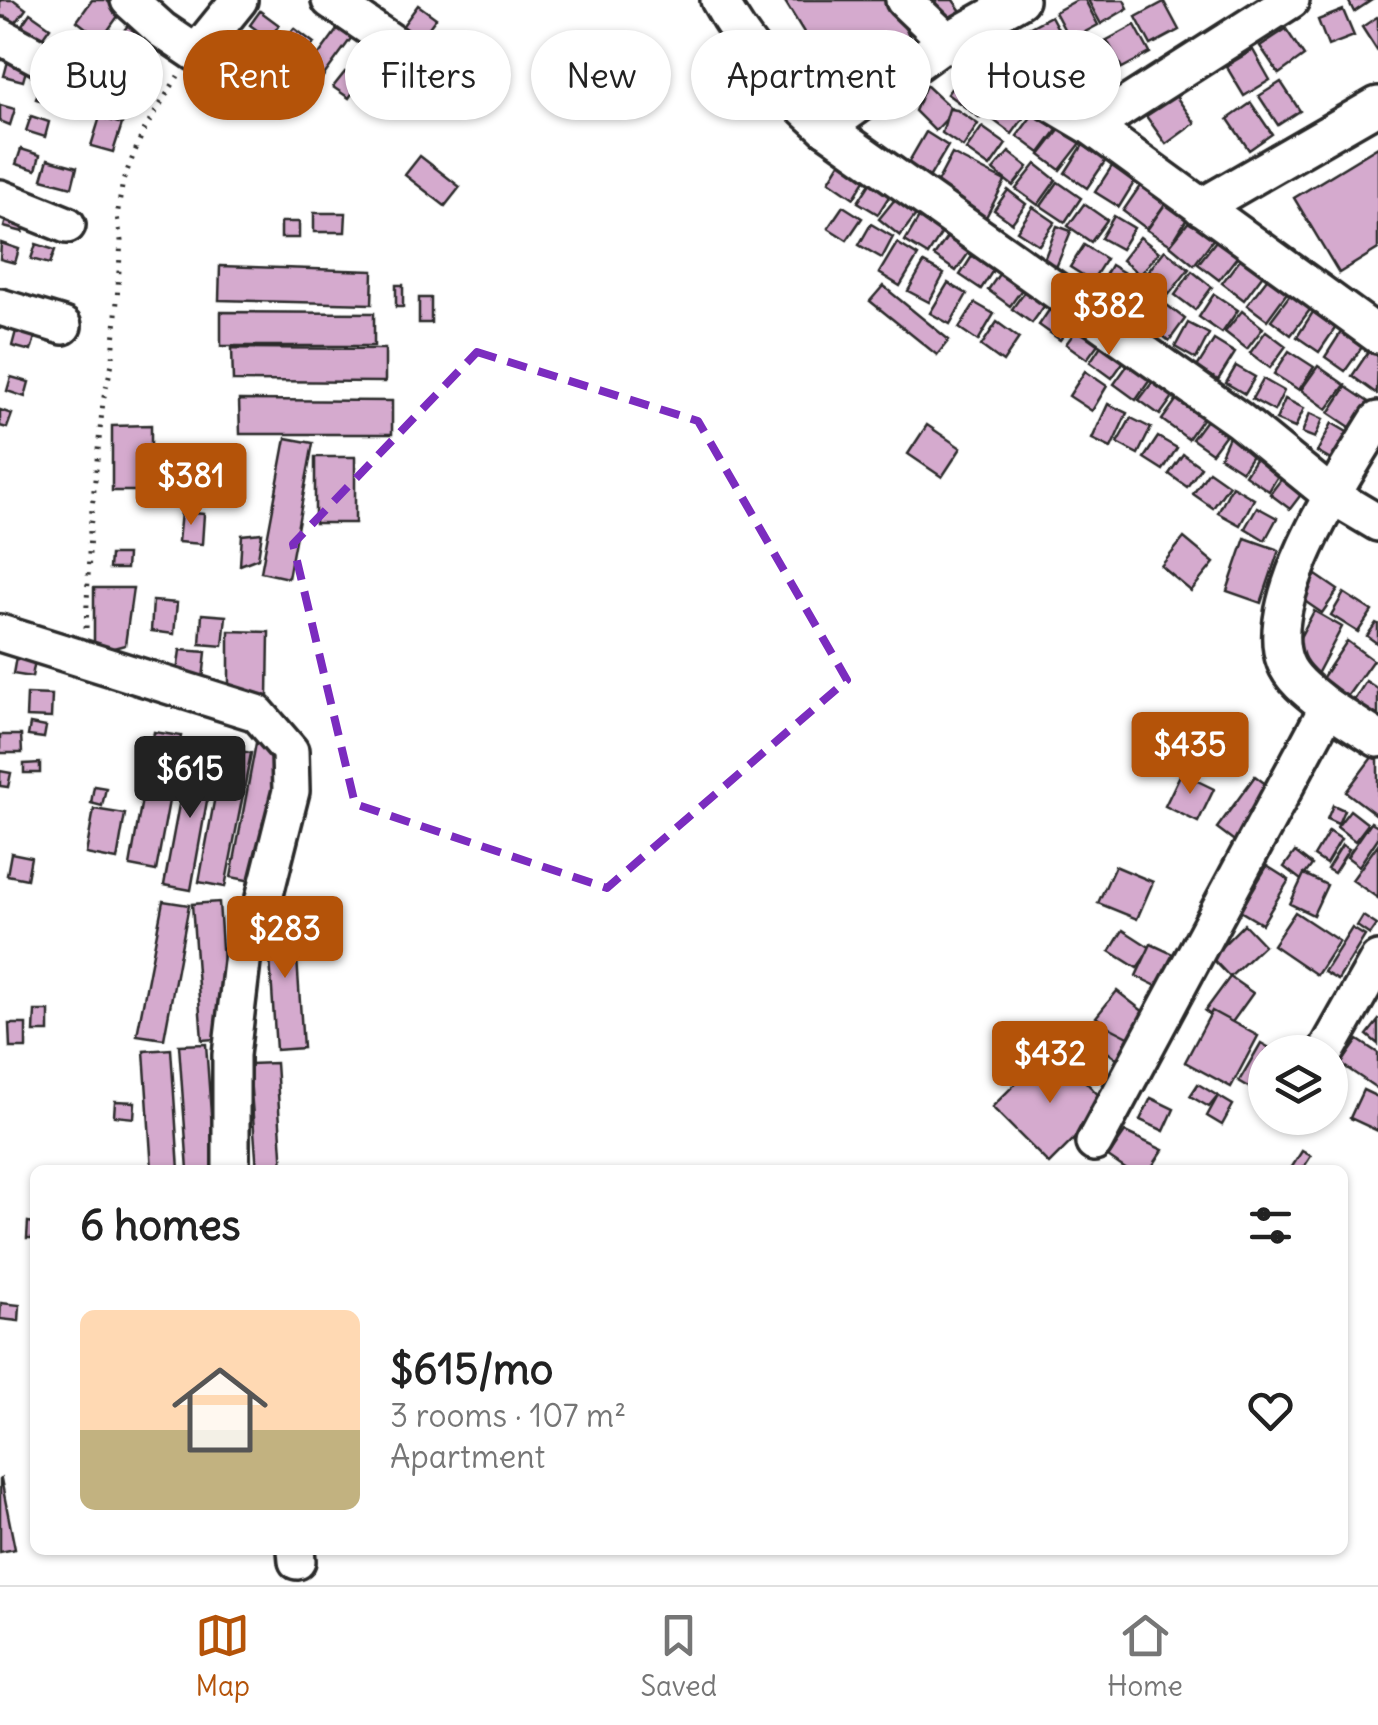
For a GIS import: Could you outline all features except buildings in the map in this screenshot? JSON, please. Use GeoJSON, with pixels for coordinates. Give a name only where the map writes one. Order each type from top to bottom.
{"type":"FeatureCollection","features":[{"type":"Feature","properties":{"kind":"street"},"geometry":{"type":"LineString","coordinates":[[129,0],[183,45]]}},
{"type":"Feature","properties":{"kind":"street"},"geometry":{"type":"LineString","coordinates":[[215,30],[239,0]]}},
{"type":"Feature","properties":{"kind":"street"},"geometry":{"type":"LineString","coordinates":[[330,0],[374,30]]}},
{"type":"Feature","properties":{"kind":"street"},"geometry":{"type":"LineString","coordinates":[[720,0],[741,39],[788,95],[826,128],[1239,420],[1331,495],[1378,523]]}},
{"type":"Feature","properties":{"kind":"street"},"geometry":{"type":"LineString","coordinates":[[904,0],[947,41],[1092,128],[1378,335]]}},
{"type":"Feature","properties":{"kind":"street"},"geometry":{"type":"LineString","coordinates":[[826,128],[947,41],[1020,0]]}},
{"type":"Feature","properties":{"kind":"street"},"geometry":{"type":"LineString","coordinates":[[1092,128],[1290,0]]}},
{"type":"Feature","properties":{"kind":"street"},"geometry":{"type":"LineString","coordinates":[[0,36],[30,52]]}},
{"type":"Feature","properties":{"kind":"street"},"geometry":{"type":"LineString","coordinates":[[1201,207],[1378,105]]}},
{"type":"Feature","properties":{"kind":"street"},"geometry":{"type":"LineString","coordinates":[[0,198],[67,225]]}},
{"type":"Feature","properties":{"kind":"street"},"geometry":{"type":"LineString","coordinates":[[0,307],[63,326]]}},
{"type":"Feature","properties":{"kind":"street"},"geometry":{"type":"LineString","coordinates":[[1378,420],[1331,495],[1282,610],[1285,663],[1300,684],[1378,739]]}},
{"type":"Feature","properties":{"kind":"street"},"geometry":{"type":"LineString","coordinates":[[0,633],[257,713],[290,751],[291,790],[257,926],[243,954],[231,1055],[231,1165]]}},
{"type":"Feature","properties":{"kind":"street"},"geometry":{"type":"LineString","coordinates":[[1094,1143],[1328,706]]}},
{"type":"Feature","properties":{"kind":"street"},"geometry":{"type":"LineString","coordinates":[[1336,1035],[1378,960]]}},
{"type":"Feature","properties":{"kind":"path"},"geometry":{"type":"LineString","coordinates":[[84,661],[90,529],[104,401],[113,359],[120,241],[117,216],[123,181],[143,132],[183,73]]}},
{"type":"Feature","properties":{"kind":"highlighted area"},"geometry":{"type":"Polygon","coordinates":[[[477,352],[698,421],[847,680],[607,888],[355,804],[293,544],[477,352]]]}}]}
